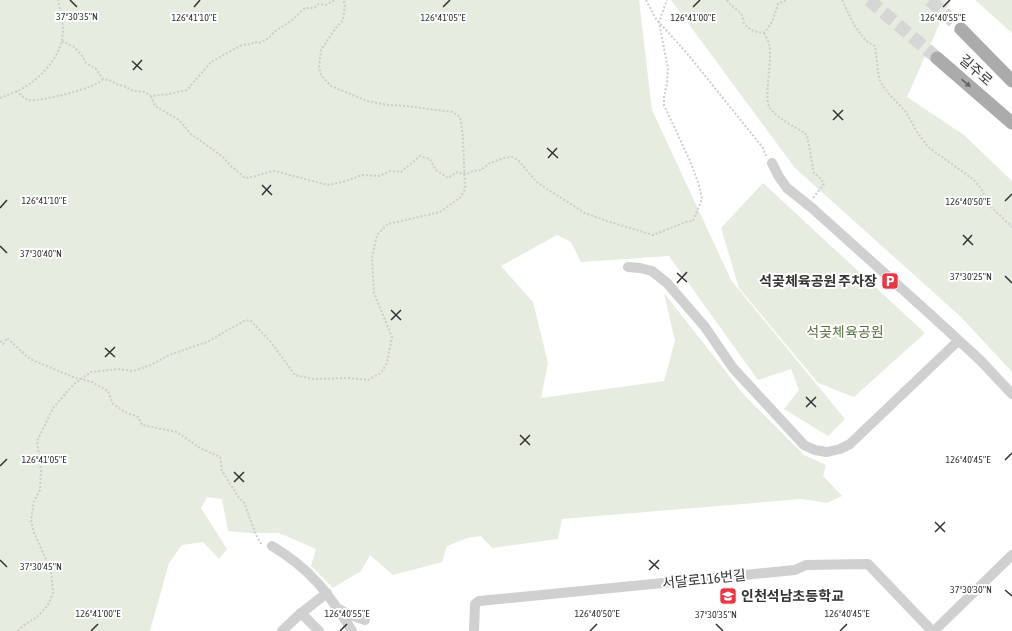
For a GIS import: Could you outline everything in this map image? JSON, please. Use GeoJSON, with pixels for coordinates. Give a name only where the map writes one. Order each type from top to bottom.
{"type":"FeatureCollection","features":[{"type":"Feature","properties":{"kind":"main road","name":"길주로"},"geometry":{"type":"LineString","coordinates":[[961,29],[1012,81]]}},
{"type":"Feature","properties":{"kind":"main road","name":"길주로"},"geometry":{"type":"LineString","coordinates":[[937,58],[1012,122]]}},
{"type":"Feature","properties":{"kind":"street"},"geometry":{"type":"LineString","coordinates":[[772,163],[779,177],[787,188],[932,315],[980,360],[1012,394]]}},
{"type":"Feature","properties":{"kind":"street"},"geometry":{"type":"LineString","coordinates":[[628,268],[640,268],[652,271],[667,283],[705,327],[733,368],[760,399],[804,445],[814,450],[827,452],[840,449],[850,444],[958,340]]}},
{"type":"Feature","properties":{"kind":"street"},"geometry":{"type":"LineString","coordinates":[[272,546],[288,556],[317,580],[338,608],[352,631]]}},
{"type":"Feature","properties":{"kind":"street"},"geometry":{"type":"LineString","coordinates":[[933,631],[1012,554]]}},
{"type":"Feature","properties":{"kind":"street"},"geometry":{"type":"LineString","coordinates":[[994,573],[1012,559]]}},
{"type":"Feature","properties":{"kind":"street","name":"서달로116번길"},"geometry":{"type":"LineString","coordinates":[[474,631],[474,604],[479,601],[794,570],[806,565],[868,564],[933,631]]}},
{"type":"Feature","properties":{"kind":"street"},"geometry":{"type":"LineString","coordinates":[[282,631],[301,613],[327,593]]}},
{"type":"Feature","properties":{"kind":"street"},"geometry":{"type":"LineString","coordinates":[[338,608],[347,614],[365,620]]}},
{"type":"Feature","properties":{"kind":"street"},"geometry":{"type":"LineString","coordinates":[[301,613],[319,631]]}},
{"type":"Feature","properties":{"kind":"path"},"geometry":{"type":"LineString","coordinates":[[0,98],[30,84],[56,56],[62,41],[64,29],[58,0]]}},
{"type":"Feature","properties":{"kind":"path"},"geometry":{"type":"LineString","coordinates":[[151,96],[187,90],[211,62],[242,45],[251,44],[254,42],[259,43],[269,38],[274,32],[291,21],[305,8],[314,8],[319,4],[326,5],[335,0]]}},
{"type":"Feature","properties":{"kind":"path"},"geometry":{"type":"LineString","coordinates":[[18,631],[24,625],[36,618],[48,605],[53,593],[51,570],[34,533],[31,520],[34,501],[40,490],[41,470],[37,441],[53,408],[79,379],[92,372],[119,369],[133,370],[151,365],[170,355],[207,342],[244,321],[250,320],[270,341],[295,375],[313,379],[348,378],[368,380],[381,373],[387,364],[392,337],[374,293],[372,257],[377,235],[388,224],[430,216],[440,212],[461,197],[465,189],[463,136],[460,117],[452,112],[388,105],[367,101],[331,86],[321,75],[319,67],[321,50],[343,20],[345,5],[343,0]]}},
{"type":"Feature","properties":{"kind":"path"},"geometry":{"type":"LineString","coordinates":[[646,0],[651,12],[658,22],[686,52],[763,148],[772,163]]}},
{"type":"Feature","properties":{"kind":"path"},"geometry":{"type":"LineString","coordinates":[[62,41],[74,47],[86,63],[96,68],[103,79],[112,81],[133,91],[145,92],[151,96],[155,106],[179,120],[191,134],[223,157],[245,178],[257,177],[265,172],[274,171],[328,185],[346,181],[362,175],[379,176],[390,171],[401,172],[420,156],[430,159],[436,170],[448,178],[457,172],[465,174],[481,170],[490,163],[512,157],[518,160],[537,182],[585,213],[653,235],[686,222],[693,221],[702,197],[690,161],[664,105],[668,69],[658,22],[666,0]]}},
{"type":"Feature","properties":{"kind":"path"},"geometry":{"type":"LineString","coordinates":[[727,0],[729,4],[741,14],[744,23],[754,32],[764,32]]}},
{"type":"Feature","properties":{"kind":"path"},"geometry":{"type":"LineString","coordinates":[[764,32],[772,22],[778,4],[786,0]]}},
{"type":"Feature","properties":{"kind":"path"},"geometry":{"type":"LineString","coordinates":[[842,0],[854,25],[866,41],[875,46],[881,83],[906,112],[917,132],[928,147],[974,180],[982,190],[988,204],[1012,227]]}},
{"type":"Feature","properties":{"kind":"path"},"geometry":{"type":"LineString","coordinates":[[764,32],[769,42],[770,49],[771,65],[768,95],[770,107],[784,121],[807,135],[814,173],[824,184],[807,204]]}},
{"type":"Feature","properties":{"kind":"path"},"geometry":{"type":"LineString","coordinates":[[16,91],[28,100],[36,100],[60,96],[101,82],[103,79]]}},
{"type":"Feature","properties":{"kind":"path"},"geometry":{"type":"LineString","coordinates":[[0,342],[3,344],[6,338],[30,359],[73,378],[92,382],[108,391],[113,404],[125,412],[138,417],[142,426],[178,432],[200,448],[220,457],[222,471],[239,498],[244,502],[256,535],[263,547],[272,546]]}},
{"type":"Feature","properties":{"kind":"green space"},"geometry":{"type":"Polygon","coordinates":[[[0,0],[639,0],[652,110],[731,280],[845,419],[828,436],[784,409],[799,390],[791,369],[758,380],[669,256],[581,262],[571,242],[557,235],[501,266],[533,302],[548,363],[541,398],[664,381],[675,341],[664,293],[745,396],[804,455],[826,465],[823,476],[842,496],[827,503],[802,499],[562,519],[558,539],[492,548],[481,536],[467,538],[447,546],[442,562],[393,575],[370,555],[361,571],[333,588],[311,566],[316,549],[279,533],[228,531],[222,499],[207,497],[201,508],[227,549],[219,559],[203,542],[182,545],[169,563],[150,631],[0,631],[0,0]]]}},
{"type":"Feature","properties":{"kind":"green space"},"geometry":{"type":"Polygon","coordinates":[[[671,0],[950,0],[907,97],[964,135],[1012,181],[1012,372],[961,317],[795,168],[671,0]]]}},
{"type":"Feature","properties":{"kind":"green space"},"geometry":{"type":"Polygon","coordinates":[[[975,0],[1012,0],[1012,33],[975,0]]]}},
{"type":"Feature","properties":{"kind":"green space","name":"석곶체육공원"},"geometry":{"type":"Polygon","coordinates":[[[763,183],[925,333],[854,397],[818,383],[739,288],[721,228],[763,183]]]}},
{"type":"Feature","properties":{"kind":"tunnel"},"geometry":{"type":"LineString","coordinates":[[869,0],[937,58]]}},
{"type":"Feature","properties":{"kind":"tunnel"},"geometry":{"type":"LineString","coordinates":[[930,0],[961,29]]}},
{"type":"Feature","properties":{"kind":"place","name":"석곶체육공원 주차장"},"geometry":{"type":"Point","coordinates":[890,281]}},
{"type":"Feature","properties":{"kind":"place","name":"인천석남초등학교"},"geometry":{"type":"Point","coordinates":[728,596]}}]}
